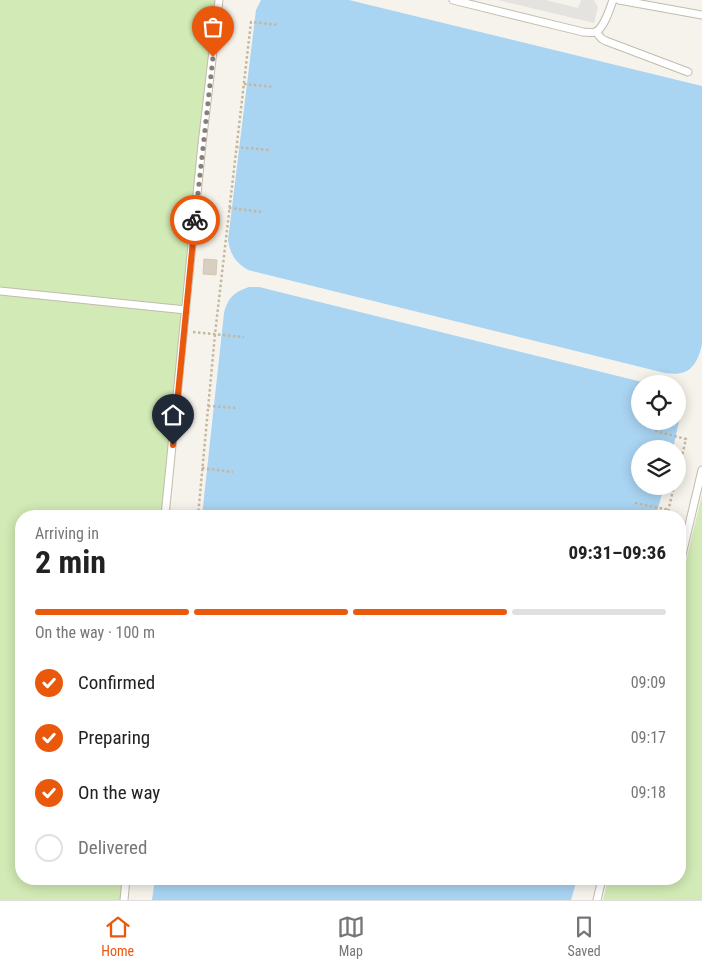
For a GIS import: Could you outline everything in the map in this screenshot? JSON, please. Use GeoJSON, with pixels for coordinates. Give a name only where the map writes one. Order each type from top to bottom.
{"type":"FeatureCollection","features":[{"type":"Feature","properties":{"kind":"lane"},"geometry":{"type":"LineString","coordinates":[[166,510],[202,144],[219,0]]}},
{"type":"Feature","properties":{"kind":"lane"},"geometry":{"type":"LineString","coordinates":[[453,0],[583,32],[596,32],[600,30],[604,24],[611,1]]}},
{"type":"Feature","properties":{"kind":"lane"},"geometry":{"type":"LineString","coordinates":[[619,0],[702,15]]}},
{"type":"Feature","properties":{"kind":"lane"},"geometry":{"type":"LineString","coordinates":[[596,32],[606,41],[688,72]]}},
{"type":"Feature","properties":{"kind":"lane"},"geometry":{"type":"LineString","coordinates":[[0,291],[186,310]]}},
{"type":"Feature","properties":{"kind":"lane"},"geometry":{"type":"LineString","coordinates":[[686,538],[702,470]]}},
{"type":"Feature","properties":{"kind":"lane"},"geometry":{"type":"LineString","coordinates":[[124,900],[125,885]]}},
{"type":"Feature","properties":{"kind":"lane"},"geometry":{"type":"LineString","coordinates":[[597,900],[601,885]]}},
{"type":"Feature","properties":{"kind":"path"},"geometry":{"type":"LineString","coordinates":[[199,510],[251,22],[279,25]]}},
{"type":"Feature","properties":{"kind":"path"},"geometry":{"type":"LineString","coordinates":[[244,84],[274,87]]}},
{"type":"Feature","properties":{"kind":"path"},"geometry":{"type":"LineString","coordinates":[[237,147],[269,150]]}},
{"type":"Feature","properties":{"kind":"path"},"geometry":{"type":"LineString","coordinates":[[230,208],[263,212]]}},
{"type":"Feature","properties":{"kind":"path"},"geometry":{"type":"LineString","coordinates":[[183,332],[244,337]]}},
{"type":"Feature","properties":{"kind":"path"},"geometry":{"type":"LineString","coordinates":[[210,406],[237,408]]}},
{"type":"Feature","properties":{"kind":"path"},"geometry":{"type":"LineString","coordinates":[[655,431],[686,440]]}},
{"type":"Feature","properties":{"kind":"path"},"geometry":{"type":"LineString","coordinates":[[203,468],[233,472]]}},
{"type":"Feature","properties":{"kind":"path"},"geometry":{"type":"LineString","coordinates":[[635,503],[667,509],[671,495]]}},
{"type":"Feature","properties":{"kind":"green space"},"geometry":{"type":"Polygon","coordinates":[[[0,0],[215,0],[164,510],[15,510],[15,885],[124,885],[123,900],[0,900],[0,0]]]}},
{"type":"Feature","properties":{"kind":"green space"},"geometry":{"type":"Polygon","coordinates":[[[702,495],[702,900],[603,900],[607,885],[686,885],[686,560],[702,495]]]}},
{"type":"Feature","properties":{"kind":"shaded area"},"geometry":{"type":"Polygon","coordinates":[[[498,0],[546,0],[578,8],[581,0],[594,0],[598,7],[594,23],[498,0]]]}},
{"type":"Feature","properties":{"kind":"water"},"geometry":{"type":"Polygon","coordinates":[[[261,0],[349,0],[702,86],[702,344],[691,368],[680,373],[665,373],[248,270],[240,264],[230,250],[228,240],[256,10],[261,0]]]}},
{"type":"Feature","properties":{"kind":"water"},"geometry":{"type":"Polygon","coordinates":[[[249,287],[259,287],[631,379],[631,430],[677,430],[675,440],[631,440],[631,495],[662,495],[658,510],[203,510],[224,313],[227,303],[232,296],[249,287]]]}},
{"type":"Feature","properties":{"kind":"water"},"geometry":{"type":"Polygon","coordinates":[[[154,885],[575,885],[571,900],[152,900],[154,885]]]}},
{"type":"Feature","properties":{"kind":"building"},"geometry":{"type":"Polygon","coordinates":[[[204,259],[217,260],[216,275],[203,274],[204,259]]]}},
{"type":"Feature","properties":{"kind":"way so far"},"geometry":{"type":"LineString","coordinates":[[195,220],[213,57]]}},
{"type":"Feature","properties":{"kind":"route"},"geometry":{"type":"LineString","coordinates":[[173,445],[195,220]]}}]}
